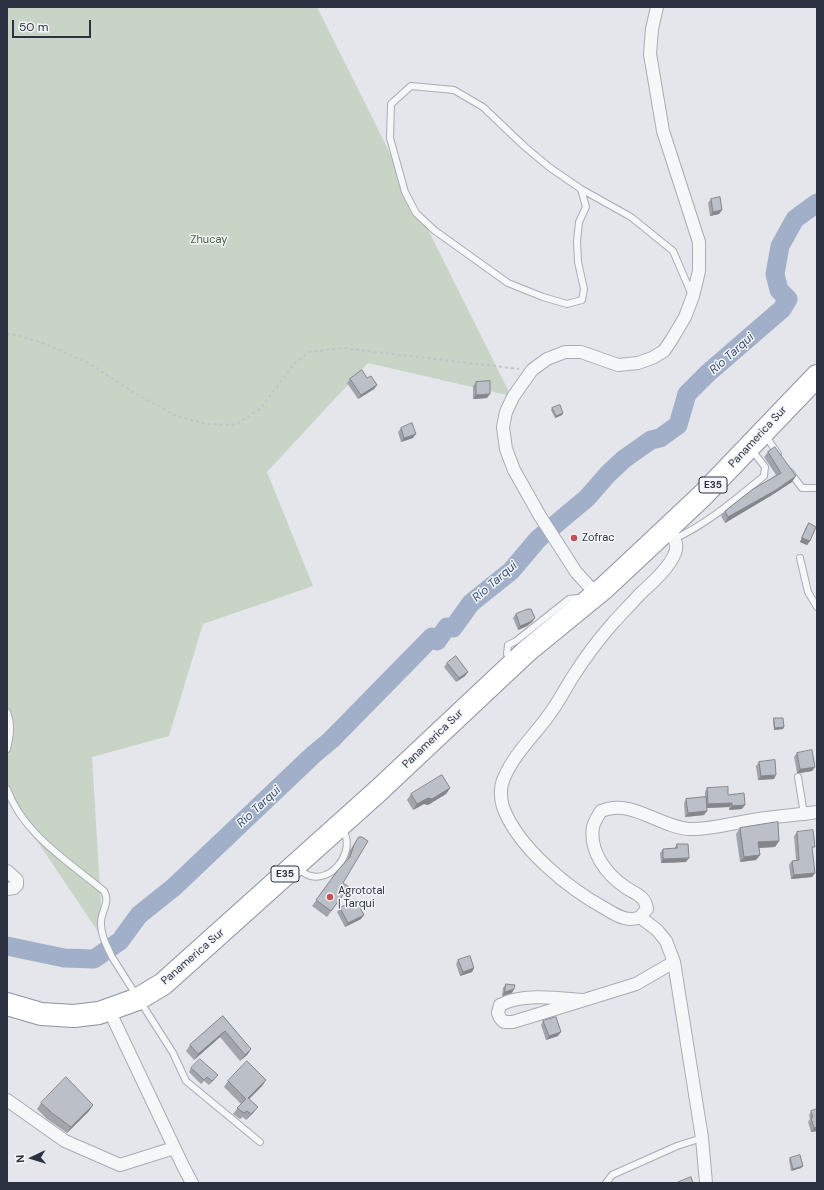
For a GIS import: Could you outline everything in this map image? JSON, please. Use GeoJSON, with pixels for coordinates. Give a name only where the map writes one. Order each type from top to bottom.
{"type":"FeatureCollection","features":[{"type":"Feature","properties":{"kind":"highway","name":"Panamerica Sur"},"geometry":{"type":"LineString","coordinates":[[7,1004],[41,1014],[56,1016],[99,1013],[138,999],[163,984],[340,825],[512,665],[671,534],[702,496],[817,376]]}},
{"type":"Feature","properties":{"kind":"street"},"geometry":{"type":"LineString","coordinates":[[592,598],[540,516],[514,470],[506,449],[503,427],[506,412],[513,397],[532,370],[548,359],[564,352],[581,352],[618,365],[638,363],[652,358],[664,351],[672,339],[685,317],[693,296],[699,271],[699,242],[663,131],[650,54],[652,29],[657,7]]}},
{"type":"Feature","properties":{"kind":"street"},"geometry":{"type":"LineString","coordinates":[[671,534],[676,544],[676,551],[673,557],[659,576],[612,624],[590,652],[551,712],[521,748],[504,777],[501,788],[503,806],[510,821],[522,840],[550,870],[597,904],[620,917],[632,919],[640,917],[647,909],[646,903],[641,896],[623,886],[604,868],[593,845],[593,827],[601,810],[609,807],[620,807],[642,813],[674,827],[689,829],[817,812]]}},
{"type":"Feature","properties":{"kind":"street"},"geometry":{"type":"LineString","coordinates":[[7,871],[17,880],[17,884],[14,888],[7,889]]}},
{"type":"Feature","properties":{"kind":"street"},"geometry":{"type":"LineString","coordinates":[[640,917],[657,930],[666,941],[674,962],[702,1138],[706,1183]]}},
{"type":"Feature","properties":{"kind":"street"},"geometry":{"type":"LineString","coordinates":[[582,1000],[545,997],[518,999],[500,1005],[498,1013],[504,1022],[513,1022],[582,1000],[608,994],[636,984],[674,962]]}},
{"type":"Feature","properties":{"kind":"street"},"geometry":{"type":"LineString","coordinates":[[109,1010],[192,1183]]}},
{"type":"Feature","properties":{"kind":"street"},"geometry":{"type":"LineString","coordinates":[[7,1100],[65,1141],[120,1165],[174,1148]]}},
{"type":"Feature","properties":{"kind":"lane"},"geometry":{"type":"LineString","coordinates":[[581,189],[586,207],[580,222],[577,241],[578,262],[584,289],[582,300],[567,304],[543,297],[508,283],[434,230],[416,212],[405,192],[390,138],[391,104],[411,86],[454,90],[483,107],[524,146],[549,167],[581,189],[631,217],[673,252],[693,296]]}},
{"type":"Feature","properties":{"kind":"lane"},"geometry":{"type":"LineString","coordinates":[[756,439],[785,464],[802,488],[817,488]]}},
{"type":"Feature","properties":{"kind":"lane"},"geometry":{"type":"LineString","coordinates":[[671,534],[689,532],[742,495],[764,476],[765,467],[760,459],[756,439]]}},
{"type":"Feature","properties":{"kind":"lane"},"geometry":{"type":"LineString","coordinates":[[800,558],[808,592],[817,607]]}},
{"type":"Feature","properties":{"kind":"lane"},"geometry":{"type":"LineString","coordinates":[[7,712],[10,719],[10,727],[7,749]]}},
{"type":"Feature","properties":{"kind":"lane"},"geometry":{"type":"LineString","coordinates":[[798,777],[804,814]]}},
{"type":"Feature","properties":{"kind":"lane"},"geometry":{"type":"LineString","coordinates":[[7,789],[15,807],[26,824],[37,836],[104,892],[107,902],[101,922],[105,943],[112,957],[172,1053],[186,1081],[260,1142]]}},
{"type":"Feature","properties":{"kind":"lane"},"geometry":{"type":"LineString","coordinates":[[295,865],[304,873],[311,876],[327,874],[336,869],[342,860],[346,848],[346,837],[340,825]]}},
{"type":"Feature","properties":{"kind":"lane"},"geometry":{"type":"LineString","coordinates":[[606,1183],[612,1175],[677,1146],[702,1138]]}},
{"type":"Feature","properties":{"kind":"path"},"geometry":{"type":"LineString","coordinates":[[7,334],[17,335],[46,344],[90,364],[136,394],[176,416],[206,424],[235,425],[261,408],[294,364],[309,352],[343,348],[532,370]]}},
{"type":"Feature","properties":{"kind":"green space","name":"Zhucay"},"geometry":{"type":"Polygon","coordinates":[[[7,7],[317,7],[511,396],[368,363],[267,472],[313,586],[203,624],[169,736],[92,757],[103,939],[7,796],[7,7]]]}},
{"type":"Feature","properties":{"kind":"building"},"geometry":{"type":"Polygon","coordinates":[[[720,197],[722,210],[713,212],[711,199],[720,197]]]}},
{"type":"Feature","properties":{"kind":"building"},"geometry":{"type":"Polygon","coordinates":[[[362,370],[367,378],[371,376],[377,385],[361,395],[350,379],[362,370]]]}},
{"type":"Feature","properties":{"kind":"building"},"geometry":{"type":"Polygon","coordinates":[[[490,381],[490,394],[476,395],[476,382],[490,381]]]}},
{"type":"Feature","properties":{"kind":"building"},"geometry":{"type":"Polygon","coordinates":[[[560,405],[563,413],[556,416],[552,408],[560,405]]]}},
{"type":"Feature","properties":{"kind":"building"},"geometry":{"type":"Polygon","coordinates":[[[412,423],[416,434],[404,438],[401,428],[412,423]]]}},
{"type":"Feature","properties":{"kind":"building"},"geometry":{"type":"Polygon","coordinates":[[[775,447],[796,476],[776,490],[728,517],[725,511],[753,489],[781,473],[768,452],[775,447]]]}},
{"type":"Feature","properties":{"kind":"building"},"geometry":{"type":"Polygon","coordinates":[[[809,523],[816,527],[810,541],[802,538],[809,523]]]}},
{"type":"Feature","properties":{"kind":"building"},"geometry":{"type":"Polygon","coordinates":[[[531,609],[535,618],[520,626],[516,614],[531,609]]]}},
{"type":"Feature","properties":{"kind":"building"},"geometry":{"type":"Polygon","coordinates":[[[456,656],[468,672],[459,678],[447,663],[456,656]]]}},
{"type":"Feature","properties":{"kind":"building"},"geometry":{"type":"Polygon","coordinates":[[[774,718],[783,718],[784,727],[775,728],[774,718]]]}},
{"type":"Feature","properties":{"kind":"building"},"geometry":{"type":"Polygon","coordinates":[[[812,750],[815,767],[800,769],[797,753],[812,750]]]}},
{"type":"Feature","properties":{"kind":"building"},"geometry":{"type":"Polygon","coordinates":[[[775,760],[776,775],[761,776],[759,762],[775,760]]]}},
{"type":"Feature","properties":{"kind":"building"},"geometry":{"type":"Polygon","coordinates":[[[442,775],[450,788],[432,799],[428,798],[417,804],[411,794],[442,775]]]}},
{"type":"Feature","properties":{"kind":"building"},"geometry":{"type":"Polygon","coordinates":[[[728,787],[728,795],[744,793],[745,805],[732,806],[732,803],[708,804],[707,788],[728,787]]]}},
{"type":"Feature","properties":{"kind":"building"},"geometry":{"type":"Polygon","coordinates":[[[706,797],[707,811],[688,813],[686,799],[706,797]]]}},
{"type":"Feature","properties":{"kind":"building"},"geometry":{"type":"Polygon","coordinates":[[[778,822],[779,841],[758,842],[760,855],[744,857],[740,828],[778,822]]]}},
{"type":"Feature","properties":{"kind":"building"},"geometry":{"type":"Polygon","coordinates":[[[813,830],[815,847],[812,847],[815,873],[794,875],[792,861],[799,860],[797,832],[813,830]]]}},
{"type":"Feature","properties":{"kind":"building"},"geometry":{"type":"Polygon","coordinates":[[[359,837],[362,837],[368,841],[343,883],[349,887],[331,911],[316,900],[338,870],[350,857],[354,845],[359,837]]]}},
{"type":"Feature","properties":{"kind":"building"},"geometry":{"type":"Polygon","coordinates":[[[677,844],[688,844],[689,858],[663,859],[663,849],[677,848],[677,844]]]}},
{"type":"Feature","properties":{"kind":"building"},"geometry":{"type":"Polygon","coordinates":[[[356,900],[364,915],[348,923],[340,908],[356,900]]]}},
{"type":"Feature","properties":{"kind":"building"},"geometry":{"type":"Polygon","coordinates":[[[470,956],[474,968],[463,972],[458,960],[470,956]]]}},
{"type":"Feature","properties":{"kind":"building"},"geometry":{"type":"Polygon","coordinates":[[[506,984],[515,985],[514,989],[505,992],[506,984]]]}},
{"type":"Feature","properties":{"kind":"building"},"geometry":{"type":"Polygon","coordinates":[[[223,1016],[251,1049],[245,1055],[225,1031],[198,1054],[190,1045],[223,1016]]]}},
{"type":"Feature","properties":{"kind":"building"},"geometry":{"type":"Polygon","coordinates":[[[556,1017],[561,1032],[549,1036],[543,1021],[556,1017]]]}},
{"type":"Feature","properties":{"kind":"building"},"geometry":{"type":"Polygon","coordinates":[[[200,1059],[218,1075],[212,1081],[207,1077],[204,1080],[191,1068],[200,1059]]]}},
{"type":"Feature","properties":{"kind":"building"},"geometry":{"type":"Polygon","coordinates":[[[247,1061],[266,1080],[248,1098],[258,1107],[251,1114],[247,1111],[244,1113],[237,1108],[246,1099],[228,1081],[247,1061]]]}},
{"type":"Feature","properties":{"kind":"building"},"geometry":{"type":"Polygon","coordinates":[[[66,1077],[93,1105],[71,1127],[41,1103],[66,1077]]]}},
{"type":"Feature","properties":{"kind":"building"},"geometry":{"type":"Polygon","coordinates":[[[817,1109],[817,1127],[814,1128],[811,1118],[813,1117],[811,1111],[817,1109]]]}},
{"type":"Feature","properties":{"kind":"building"},"geometry":{"type":"Polygon","coordinates":[[[800,1155],[803,1166],[793,1169],[790,1158],[800,1155]]]}},
{"type":"Feature","properties":{"kind":"building"},"geometry":{"type":"Polygon","coordinates":[[[691,1177],[693,1183],[676,1183],[691,1177]]]}},
{"type":"Feature","properties":{"kind":"waterway","name":"Río Tarqui"},"geometry":{"type":"LineString","coordinates":[[7,946],[64,958],[94,959],[120,941],[139,915],[174,887],[313,755],[331,740],[432,637],[437,641],[447,627],[453,628],[471,603],[511,571],[538,539],[587,498],[608,474],[624,459],[651,440],[660,438],[678,425],[687,394],[708,373],[782,309],[788,299],[779,290],[775,274],[780,246],[795,219],[817,203]]}},
{"type":"Feature","properties":{"kind":"place","name":"Zofrac"},"geometry":{"type":"Point","coordinates":[574,538]}},
{"type":"Feature","properties":{"kind":"place","name":"Agrototal | Tarqui"},"geometry":{"type":"Point","coordinates":[330,897]}}]}
